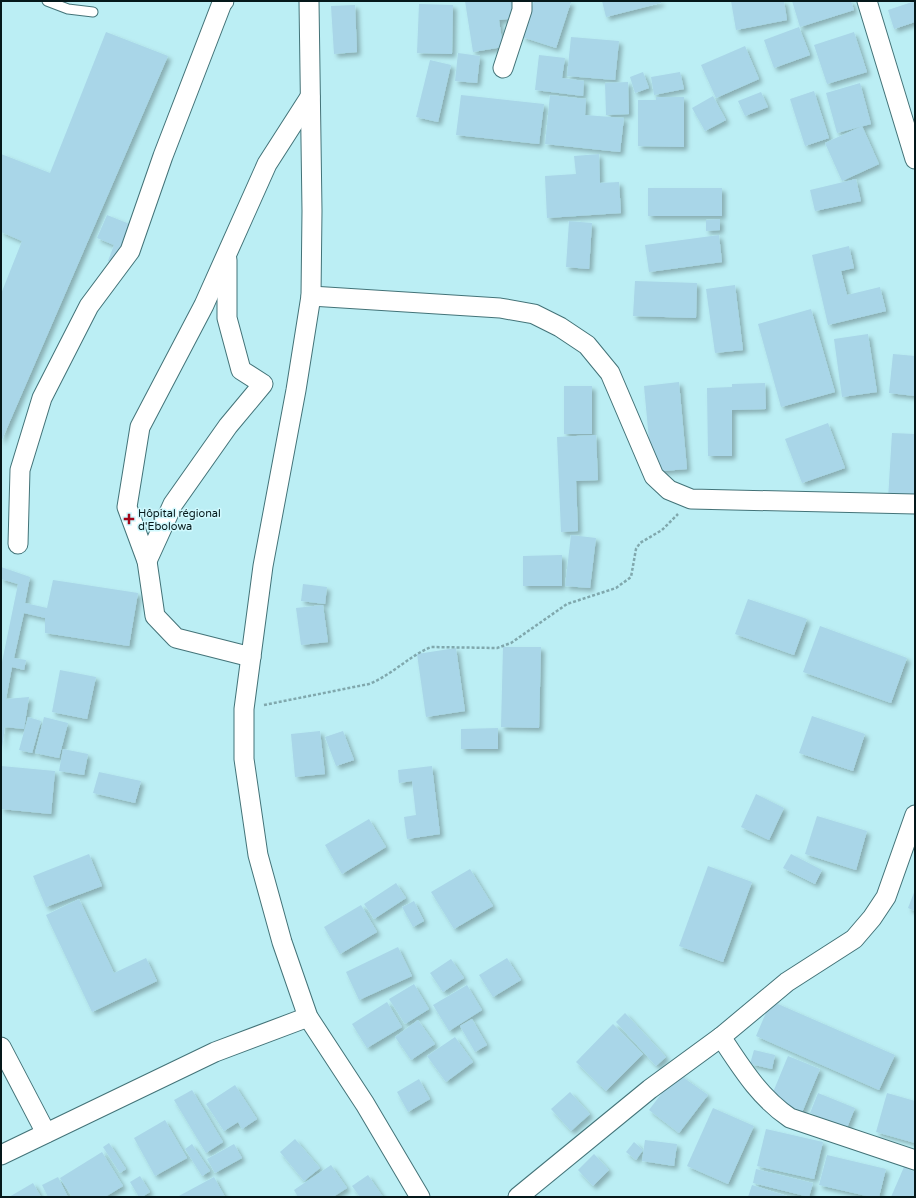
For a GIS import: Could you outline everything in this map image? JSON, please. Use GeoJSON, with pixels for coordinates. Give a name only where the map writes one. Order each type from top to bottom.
{"type":"FeatureCollection","features":[{"type":"Feature","properties":{"kind":"street"},"geometry":{"type":"LineString","coordinates":[[18,544],[20,470],[42,398],[89,306],[130,251],[163,156],[224,1]]}},
{"type":"Feature","properties":{"kind":"street"},"geometry":{"type":"LineString","coordinates":[[309,1],[312,211],[311,296],[296,390],[263,566],[244,709],[244,759],[258,855],[282,942],[308,1017],[365,1104],[420,1197]]}},
{"type":"Feature","properties":{"kind":"street"},"geometry":{"type":"LineString","coordinates":[[503,68],[522,10],[522,1]]}},
{"type":"Feature","properties":{"kind":"street"},"geometry":{"type":"LineString","coordinates":[[867,1],[915,159]]}},
{"type":"Feature","properties":{"kind":"street"},"geometry":{"type":"LineString","coordinates":[[251,657],[176,638],[155,616],[147,561],[127,508],[140,427],[204,305],[267,164],[310,97]]}},
{"type":"Feature","properties":{"kind":"street"},"geometry":{"type":"LineString","coordinates":[[147,561],[173,504],[228,426],[263,384],[241,370],[239,363],[227,318],[227,254]]}},
{"type":"Feature","properties":{"kind":"street"},"geometry":{"type":"LineString","coordinates":[[311,296],[500,308],[534,314],[560,327],[587,345],[610,373],[654,476],[669,490],[691,498],[915,504]]}},
{"type":"Feature","properties":{"kind":"street"},"geometry":{"type":"LineString","coordinates":[[518,1197],[650,1089],[721,1037],[787,982],[854,939],[872,918],[886,897],[915,815]]}},
{"type":"Feature","properties":{"kind":"street"},"geometry":{"type":"LineString","coordinates":[[1,1155],[215,1052],[308,1017]]}},
{"type":"Feature","properties":{"kind":"street"},"geometry":{"type":"LineString","coordinates":[[721,1037],[751,1083],[773,1107],[790,1118],[915,1160]]}},
{"type":"Feature","properties":{"kind":"street"},"geometry":{"type":"LineString","coordinates":[[1,1046],[46,1133]]}},
{"type":"Feature","properties":{"kind":"lane"},"geometry":{"type":"LineString","coordinates":[[48,1],[68,9],[94,12]]}},
{"type":"Feature","properties":{"kind":"path"},"geometry":{"type":"LineString","coordinates":[[244,709],[369,684],[380,680],[422,651],[431,647],[497,648],[511,643],[567,604],[616,588],[625,583],[632,576],[636,549],[640,543],[670,524],[691,498]]}},
{"type":"Feature","properties":{"kind":"building"},"geometry":{"type":"Polygon","coordinates":[[[465,1],[512,1],[515,18],[499,20],[503,47],[473,52],[465,1]]]}},
{"type":"Feature","properties":{"kind":"building"},"geometry":{"type":"Polygon","coordinates":[[[534,1],[571,2],[556,48],[522,37],[534,1]]]}},
{"type":"Feature","properties":{"kind":"building"},"geometry":{"type":"Polygon","coordinates":[[[602,1],[661,1],[661,3],[606,17],[602,1]]]}},
{"type":"Feature","properties":{"kind":"building"},"geometry":{"type":"Polygon","coordinates":[[[731,1],[784,1],[787,20],[736,30],[731,1]]]}},
{"type":"Feature","properties":{"kind":"building"},"geometry":{"type":"Polygon","coordinates":[[[792,1],[851,1],[854,10],[800,27],[792,1]]]}},
{"type":"Feature","properties":{"kind":"building"},"geometry":{"type":"Polygon","coordinates":[[[915,1],[915,22],[894,29],[888,10],[915,1]]]}},
{"type":"Feature","properties":{"kind":"building"},"geometry":{"type":"Polygon","coordinates":[[[419,4],[453,5],[452,54],[417,53],[419,4]]]}},
{"type":"Feature","properties":{"kind":"building"},"geometry":{"type":"Polygon","coordinates":[[[355,5],[357,52],[334,54],[331,6],[355,5]]]}},
{"type":"Feature","properties":{"kind":"building"},"geometry":{"type":"Polygon","coordinates":[[[799,27],[810,55],[774,68],[764,40],[799,27]]]}},
{"type":"Feature","properties":{"kind":"building"},"geometry":{"type":"Polygon","coordinates":[[[106,32],[168,56],[1,442],[1,294],[22,241],[1,232],[1,154],[50,173],[106,32]]]}},
{"type":"Feature","properties":{"kind":"building"},"geometry":{"type":"Polygon","coordinates":[[[854,32],[867,72],[827,84],[814,45],[854,32]]]}},
{"type":"Feature","properties":{"kind":"building"},"geometry":{"type":"Polygon","coordinates":[[[571,37],[619,41],[615,80],[567,76],[571,37]]]}},
{"type":"Feature","properties":{"kind":"building"},"geometry":{"type":"Polygon","coordinates":[[[745,46],[759,79],[716,98],[701,65],[745,46]]]}},
{"type":"Feature","properties":{"kind":"building"},"geometry":{"type":"Polygon","coordinates":[[[458,53],[480,56],[477,83],[455,81],[458,53]]]}},
{"type":"Feature","properties":{"kind":"building"},"geometry":{"type":"Polygon","coordinates":[[[539,55],[565,58],[562,78],[584,81],[583,96],[535,90],[539,55]]]}},
{"type":"Feature","properties":{"kind":"building"},"geometry":{"type":"Polygon","coordinates":[[[430,60],[451,65],[438,122],[416,117],[430,60]]]}},
{"type":"Feature","properties":{"kind":"building"},"geometry":{"type":"Polygon","coordinates":[[[643,72],[649,88],[635,93],[630,77],[643,72]]]}},
{"type":"Feature","properties":{"kind":"building"},"geometry":{"type":"Polygon","coordinates":[[[680,72],[684,89],[654,95],[651,77],[680,72]]]}},
{"type":"Feature","properties":{"kind":"building"},"geometry":{"type":"Polygon","coordinates":[[[628,82],[629,114],[606,115],[605,83],[628,82]]]}},
{"type":"Feature","properties":{"kind":"building"},"geometry":{"type":"Polygon","coordinates":[[[860,83],[871,124],[837,133],[826,93],[860,83]]]}},
{"type":"Feature","properties":{"kind":"building"},"geometry":{"type":"Polygon","coordinates":[[[814,91],[829,138],[805,146],[790,99],[814,91]]]}},
{"type":"Feature","properties":{"kind":"building"},"geometry":{"type":"Polygon","coordinates":[[[761,92],[768,107],[745,116],[738,101],[761,92]]]}},
{"type":"Feature","properties":{"kind":"building"},"geometry":{"type":"Polygon","coordinates":[[[461,95],[544,104],[539,144],[456,135],[461,95]]]}},
{"type":"Feature","properties":{"kind":"building"},"geometry":{"type":"Polygon","coordinates":[[[550,95],[586,99],[585,115],[624,118],[620,152],[545,144],[550,95]]]}},
{"type":"Feature","properties":{"kind":"building"},"geometry":{"type":"Polygon","coordinates":[[[713,96],[726,120],[705,131],[692,108],[713,96]]]}},
{"type":"Feature","properties":{"kind":"building"},"geometry":{"type":"Polygon","coordinates":[[[656,97],[684,97],[684,147],[638,146],[638,100],[656,100],[656,97]]]}},
{"type":"Feature","properties":{"kind":"building"},"geometry":{"type":"Polygon","coordinates":[[[862,126],[879,164],[842,181],[825,143],[862,126]]]}},
{"type":"Feature","properties":{"kind":"building"},"geometry":{"type":"Polygon","coordinates":[[[599,154],[600,183],[619,182],[621,213],[547,218],[545,176],[576,174],[574,156],[599,154]]]}},
{"type":"Feature","properties":{"kind":"building"},"geometry":{"type":"Polygon","coordinates":[[[856,179],[861,201],[815,211],[810,190],[856,179]]]}},
{"type":"Feature","properties":{"kind":"building"},"geometry":{"type":"Polygon","coordinates":[[[648,188],[722,188],[722,216],[648,216],[648,188]]]}},
{"type":"Feature","properties":{"kind":"building"},"geometry":{"type":"Polygon","coordinates":[[[107,215],[132,225],[116,264],[108,261],[114,245],[97,238],[107,215]]]}},
{"type":"Feature","properties":{"kind":"building"},"geometry":{"type":"Polygon","coordinates":[[[720,219],[720,230],[706,231],[706,220],[720,219]]]}},
{"type":"Feature","properties":{"kind":"building"},"geometry":{"type":"Polygon","coordinates":[[[569,221],[592,223],[589,269],[566,267],[569,221]]]}},
{"type":"Feature","properties":{"kind":"building"},"geometry":{"type":"Polygon","coordinates":[[[719,235],[722,262],[649,272],[645,245],[719,235]]]}},
{"type":"Feature","properties":{"kind":"building"},"geometry":{"type":"Polygon","coordinates":[[[849,246],[854,268],[841,271],[847,295],[880,287],[886,311],[828,325],[812,255],[849,246]]]}},
{"type":"Feature","properties":{"kind":"building"},"geometry":{"type":"Polygon","coordinates":[[[635,281],[697,283],[696,318],[633,316],[635,281]]]}},
{"type":"Feature","properties":{"kind":"building"},"geometry":{"type":"Polygon","coordinates":[[[735,285],[743,350],[715,353],[706,289],[735,285]]]}},
{"type":"Feature","properties":{"kind":"building"},"geometry":{"type":"Polygon","coordinates":[[[811,309],[835,392],[781,407],[758,324],[811,309]]]}},
{"type":"Feature","properties":{"kind":"building"},"geometry":{"type":"Polygon","coordinates":[[[868,334],[877,392],[842,397],[834,339],[868,334]]]}},
{"type":"Feature","properties":{"kind":"building"},"geometry":{"type":"Polygon","coordinates":[[[893,354],[915,356],[915,396],[889,393],[893,354]]]}},
{"type":"Feature","properties":{"kind":"building"},"geometry":{"type":"Polygon","coordinates":[[[679,382],[687,469],[652,472],[644,386],[679,382]]]}},
{"type":"Feature","properties":{"kind":"building"},"geometry":{"type":"Polygon","coordinates":[[[765,383],[766,409],[732,410],[732,456],[708,456],[707,388],[732,387],[732,384],[765,383]]]}},
{"type":"Feature","properties":{"kind":"building"},"geometry":{"type":"Polygon","coordinates":[[[564,386],[592,386],[592,434],[564,434],[564,386]]]}},
{"type":"Feature","properties":{"kind":"building"},"geometry":{"type":"Polygon","coordinates":[[[828,423],[845,468],[802,483],[785,439],[828,423]]]}},
{"type":"Feature","properties":{"kind":"building"},"geometry":{"type":"Polygon","coordinates":[[[892,433],[915,434],[915,500],[888,499],[892,433]]]}},
{"type":"Feature","properties":{"kind":"building"},"geometry":{"type":"Polygon","coordinates":[[[596,435],[598,480],[576,481],[578,531],[561,532],[557,437],[596,435]]]}},
{"type":"Feature","properties":{"kind":"building"},"geometry":{"type":"Polygon","coordinates":[[[571,535],[596,538],[590,588],[565,586],[571,535]]]}},
{"type":"Feature","properties":{"kind":"building"},"geometry":{"type":"Polygon","coordinates":[[[562,555],[562,586],[523,586],[523,556],[562,555]]]}},
{"type":"Feature","properties":{"kind":"building"},"geometry":{"type":"Polygon","coordinates":[[[1,567],[30,577],[25,603],[47,608],[53,580],[138,593],[129,646],[45,633],[45,618],[24,613],[14,658],[26,660],[24,670],[12,667],[6,699],[29,697],[24,729],[5,727],[2,748],[1,667],[18,584],[1,579],[1,567]]]}},
{"type":"Feature","properties":{"kind":"building"},"geometry":{"type":"Polygon","coordinates":[[[303,584],[327,587],[325,604],[301,601],[303,584]]]}},
{"type":"Feature","properties":{"kind":"building"},"geometry":{"type":"Polygon","coordinates":[[[748,599],[807,619],[794,655],[735,634],[748,599]]]}},
{"type":"Feature","properties":{"kind":"building"},"geometry":{"type":"Polygon","coordinates":[[[323,605],[328,642],[301,645],[296,608],[323,605]]]}},
{"type":"Feature","properties":{"kind":"building"},"geometry":{"type":"Polygon","coordinates":[[[820,626],[907,658],[891,703],[803,672],[820,626]]]}},
{"type":"Feature","properties":{"kind":"building"},"geometry":{"type":"Polygon","coordinates":[[[503,647],[541,647],[539,728],[501,727],[503,647]]]}},
{"type":"Feature","properties":{"kind":"building"},"geometry":{"type":"Polygon","coordinates":[[[456,648],[465,711],[426,717],[417,654],[456,648]]]}},
{"type":"Feature","properties":{"kind":"building"},"geometry":{"type":"Polygon","coordinates":[[[60,670],[96,677],[87,719],[52,712],[60,670]]]}},
{"type":"Feature","properties":{"kind":"building"},"geometry":{"type":"Polygon","coordinates":[[[812,716],[865,734],[853,771],[799,753],[812,716]]]}},
{"type":"Feature","properties":{"kind":"building"},"geometry":{"type":"Polygon","coordinates":[[[28,717],[41,721],[32,753],[19,750],[28,717]]]}},
{"type":"Feature","properties":{"kind":"building"},"geometry":{"type":"Polygon","coordinates":[[[44,717],[68,723],[59,758],[35,753],[44,717]]]}},
{"type":"Feature","properties":{"kind":"building"},"geometry":{"type":"Polygon","coordinates":[[[498,728],[498,749],[461,749],[461,729],[498,728]]]}},
{"type":"Feature","properties":{"kind":"building"},"geometry":{"type":"Polygon","coordinates":[[[320,731],[325,774],[295,777],[291,734],[320,731]]]}},
{"type":"Feature","properties":{"kind":"building"},"geometry":{"type":"Polygon","coordinates":[[[343,731],[354,760],[336,766],[325,737],[343,731]]]}},
{"type":"Feature","properties":{"kind":"building"},"geometry":{"type":"Polygon","coordinates":[[[63,749],[88,754],[84,775],[59,771],[63,749]]]}},
{"type":"Feature","properties":{"kind":"building"},"geometry":{"type":"Polygon","coordinates":[[[1,766],[55,771],[51,814],[1,809],[1,766]]]}},
{"type":"Feature","properties":{"kind":"building"},"geometry":{"type":"Polygon","coordinates":[[[432,766],[440,834],[407,839],[404,817],[416,815],[412,781],[399,783],[398,770],[432,766]]]}},
{"type":"Feature","properties":{"kind":"building"},"geometry":{"type":"Polygon","coordinates":[[[99,772],[141,781],[135,803],[93,793],[99,772]]]}},
{"type":"Feature","properties":{"kind":"building"},"geometry":{"type":"Polygon","coordinates":[[[756,794],[784,808],[769,840],[741,827],[756,794]]]}},
{"type":"Feature","properties":{"kind":"building"},"geometry":{"type":"Polygon","coordinates":[[[817,816],[867,831],[856,870],[805,854],[817,816]]]}},
{"type":"Feature","properties":{"kind":"building"},"geometry":{"type":"Polygon","coordinates":[[[369,819],[386,847],[342,874],[325,845],[369,819]]]}},
{"type":"Feature","properties":{"kind":"building"},"geometry":{"type":"Polygon","coordinates":[[[89,854],[102,886],[46,907],[33,876],[89,854]]]}},
{"type":"Feature","properties":{"kind":"building"},"geometry":{"type":"Polygon","coordinates":[[[791,854],[822,870],[815,884],[783,868],[791,854]]]}},
{"type":"Feature","properties":{"kind":"building"},"geometry":{"type":"Polygon","coordinates":[[[708,866],[752,882],[723,962],[679,946],[708,866]]]}},
{"type":"Feature","properties":{"kind":"building"},"geometry":{"type":"Polygon","coordinates":[[[470,869],[493,906],[454,929],[431,892],[470,869]]]}},
{"type":"Feature","properties":{"kind":"building"},"geometry":{"type":"Polygon","coordinates":[[[396,883],[406,898],[374,919],[364,904],[396,883]]]}},
{"type":"Feature","properties":{"kind":"building"},"geometry":{"type":"Polygon","coordinates":[[[915,890],[915,911],[908,908],[915,890]]]}},
{"type":"Feature","properties":{"kind":"building"},"geometry":{"type":"Polygon","coordinates":[[[79,899],[114,973],[146,958],[157,981],[92,1012],[46,915],[79,899]]]}},
{"type":"Feature","properties":{"kind":"building"},"geometry":{"type":"Polygon","coordinates":[[[414,901],[424,921],[413,927],[402,907],[414,901]]]}},
{"type":"Feature","properties":{"kind":"building"},"geometry":{"type":"Polygon","coordinates":[[[361,905],[377,932],[340,954],[324,927],[361,905]]]}},
{"type":"Feature","properties":{"kind":"building"},"geometry":{"type":"Polygon","coordinates":[[[398,947],[412,976],[359,1000],[346,972],[398,947]]]}},
{"type":"Feature","properties":{"kind":"building"},"geometry":{"type":"Polygon","coordinates":[[[507,958],[521,980],[493,997],[479,975],[507,958]]]}},
{"type":"Feature","properties":{"kind":"building"},"geometry":{"type":"Polygon","coordinates":[[[451,959],[464,978],[443,992],[430,973],[451,959]]]}},
{"type":"Feature","properties":{"kind":"building"},"geometry":{"type":"Polygon","coordinates":[[[414,984],[429,1009],[405,1024],[389,999],[414,984]]]}},
{"type":"Feature","properties":{"kind":"building"},"geometry":{"type":"Polygon","coordinates":[[[467,985],[482,1010],[449,1031],[433,1005],[467,985]]]}},
{"type":"Feature","properties":{"kind":"building"},"geometry":{"type":"Polygon","coordinates":[[[771,1001],[895,1055],[879,1090],[756,1036],[771,1001]]]}},
{"type":"Feature","properties":{"kind":"building"},"geometry":{"type":"Polygon","coordinates":[[[387,1002],[402,1027],[367,1048],[352,1024],[387,1002]]]}},
{"type":"Feature","properties":{"kind":"building"},"geometry":{"type":"Polygon","coordinates":[[[625,1013],[666,1057],[656,1066],[616,1022],[625,1013]]]}},
{"type":"Feature","properties":{"kind":"building"},"geometry":{"type":"Polygon","coordinates":[[[472,1019],[487,1045],[475,1052],[460,1026],[472,1019]]]}},
{"type":"Feature","properties":{"kind":"building"},"geometry":{"type":"Polygon","coordinates":[[[418,1020],[435,1044],[411,1060],[395,1037],[418,1020]]]}},
{"type":"Feature","properties":{"kind":"building"},"geometry":{"type":"Polygon","coordinates":[[[613,1024],[643,1054],[606,1091],[576,1062],[613,1024]]]}},
{"type":"Feature","properties":{"kind":"building"},"geometry":{"type":"Polygon","coordinates":[[[455,1037],[473,1062],[446,1082],[427,1056],[455,1037]]]}},
{"type":"Feature","properties":{"kind":"building"},"geometry":{"type":"Polygon","coordinates":[[[754,1050],[775,1055],[772,1069],[750,1064],[754,1050]]]}},
{"type":"Feature","properties":{"kind":"building"},"geometry":{"type":"Polygon","coordinates":[[[788,1056],[820,1069],[801,1115],[769,1102],[788,1056]]]}},
{"type":"Feature","properties":{"kind":"building"},"geometry":{"type":"Polygon","coordinates":[[[677,1073],[708,1095],[679,1133],[649,1110],[677,1073]]]}},
{"type":"Feature","properties":{"kind":"building"},"geometry":{"type":"Polygon","coordinates":[[[419,1079],[430,1099],[408,1112],[397,1092],[419,1079]]]}},
{"type":"Feature","properties":{"kind":"building"},"geometry":{"type":"Polygon","coordinates":[[[235,1085],[257,1119],[242,1129],[238,1122],[224,1131],[206,1104],[235,1085]]]}},
{"type":"Feature","properties":{"kind":"building"},"geometry":{"type":"Polygon","coordinates":[[[192,1090],[223,1142],[206,1153],[174,1100],[192,1090]]]}},
{"type":"Feature","properties":{"kind":"building"},"geometry":{"type":"Polygon","coordinates":[[[570,1092],[590,1114],[571,1131],[551,1109],[570,1092]]]}},
{"type":"Feature","properties":{"kind":"building"},"geometry":{"type":"Polygon","coordinates":[[[818,1093],[855,1108],[847,1128],[810,1113],[818,1093]]]}},
{"type":"Feature","properties":{"kind":"building"},"geometry":{"type":"Polygon","coordinates":[[[887,1093],[915,1101],[915,1143],[876,1132],[887,1093]]]}},
{"type":"Feature","properties":{"kind":"building"},"geometry":{"type":"Polygon","coordinates":[[[713,1108],[754,1126],[728,1184],[687,1166],[713,1108]]]}},
{"type":"Feature","properties":{"kind":"building"},"geometry":{"type":"Polygon","coordinates":[[[165,1120],[187,1158],[155,1176],[134,1138],[165,1120]]]}},
{"type":"Feature","properties":{"kind":"building"},"geometry":{"type":"Polygon","coordinates":[[[766,1129],[823,1142],[814,1179],[757,1166],[766,1129]]]}},
{"type":"Feature","properties":{"kind":"building"},"geometry":{"type":"Polygon","coordinates":[[[295,1139],[320,1168],[304,1181],[280,1152],[295,1139]]]}},
{"type":"Feature","properties":{"kind":"building"},"geometry":{"type":"Polygon","coordinates":[[[645,1140],[677,1144],[674,1166],[642,1161],[645,1140]]]}},
{"type":"Feature","properties":{"kind":"building"},"geometry":{"type":"Polygon","coordinates":[[[634,1142],[643,1150],[636,1160],[626,1152],[634,1142]]]}},
{"type":"Feature","properties":{"kind":"building"},"geometry":{"type":"Polygon","coordinates":[[[109,1143],[126,1169],[120,1173],[103,1147],[109,1143]]]}},
{"type":"Feature","properties":{"kind":"building"},"geometry":{"type":"Polygon","coordinates":[[[192,1144],[210,1171],[202,1176],[185,1149],[192,1144]]]}},
{"type":"Feature","properties":{"kind":"building"},"geometry":{"type":"Polygon","coordinates":[[[234,1144],[242,1158],[215,1173],[207,1159],[234,1144]]]}},
{"type":"Feature","properties":{"kind":"building"},"geometry":{"type":"Polygon","coordinates":[[[102,1152],[123,1186],[105,1197],[72,1197],[60,1178],[102,1152]]]}},
{"type":"Feature","properties":{"kind":"building"},"geometry":{"type":"Polygon","coordinates":[[[594,1154],[609,1170],[593,1186],[578,1170],[594,1154]]]}},
{"type":"Feature","properties":{"kind":"building"},"geometry":{"type":"Polygon","coordinates":[[[827,1155],[886,1169],[879,1197],[871,1197],[819,1185],[827,1155]]]}},
{"type":"Feature","properties":{"kind":"building"},"geometry":{"type":"Polygon","coordinates":[[[331,1165],[347,1188],[333,1197],[298,1197],[294,1190],[331,1165]]]}},
{"type":"Feature","properties":{"kind":"building"},"geometry":{"type":"Polygon","coordinates":[[[904,1167],[915,1172],[915,1197],[891,1197],[904,1167]]]}},
{"type":"Feature","properties":{"kind":"building"},"geometry":{"type":"Polygon","coordinates":[[[756,1169],[813,1183],[809,1197],[753,1183],[756,1169]]]}},
{"type":"Feature","properties":{"kind":"building"},"geometry":{"type":"Polygon","coordinates":[[[368,1175],[383,1197],[360,1197],[352,1186],[368,1175]]]}},
{"type":"Feature","properties":{"kind":"building"},"geometry":{"type":"Polygon","coordinates":[[[140,1176],[150,1192],[142,1197],[139,1197],[130,1182],[140,1176]]]}},
{"type":"Feature","properties":{"kind":"building"},"geometry":{"type":"Polygon","coordinates":[[[58,1177],[68,1197],[48,1197],[42,1185],[58,1177]]]}},
{"type":"Feature","properties":{"kind":"building"},"geometry":{"type":"Polygon","coordinates":[[[214,1177],[225,1197],[177,1197],[214,1177]]]}},
{"type":"Feature","properties":{"kind":"building"},"geometry":{"type":"Polygon","coordinates":[[[33,1183],[41,1197],[9,1197],[33,1183]]]}},
{"type":"Feature","properties":{"kind":"building"},"geometry":{"type":"Polygon","coordinates":[[[752,1185],[790,1197],[748,1197],[752,1185]]]}},
{"type":"Feature","properties":{"kind":"place","name":"Hôpital régional d'Ebolowa"},"geometry":{"type":"Point","coordinates":[129,519]}}]}
